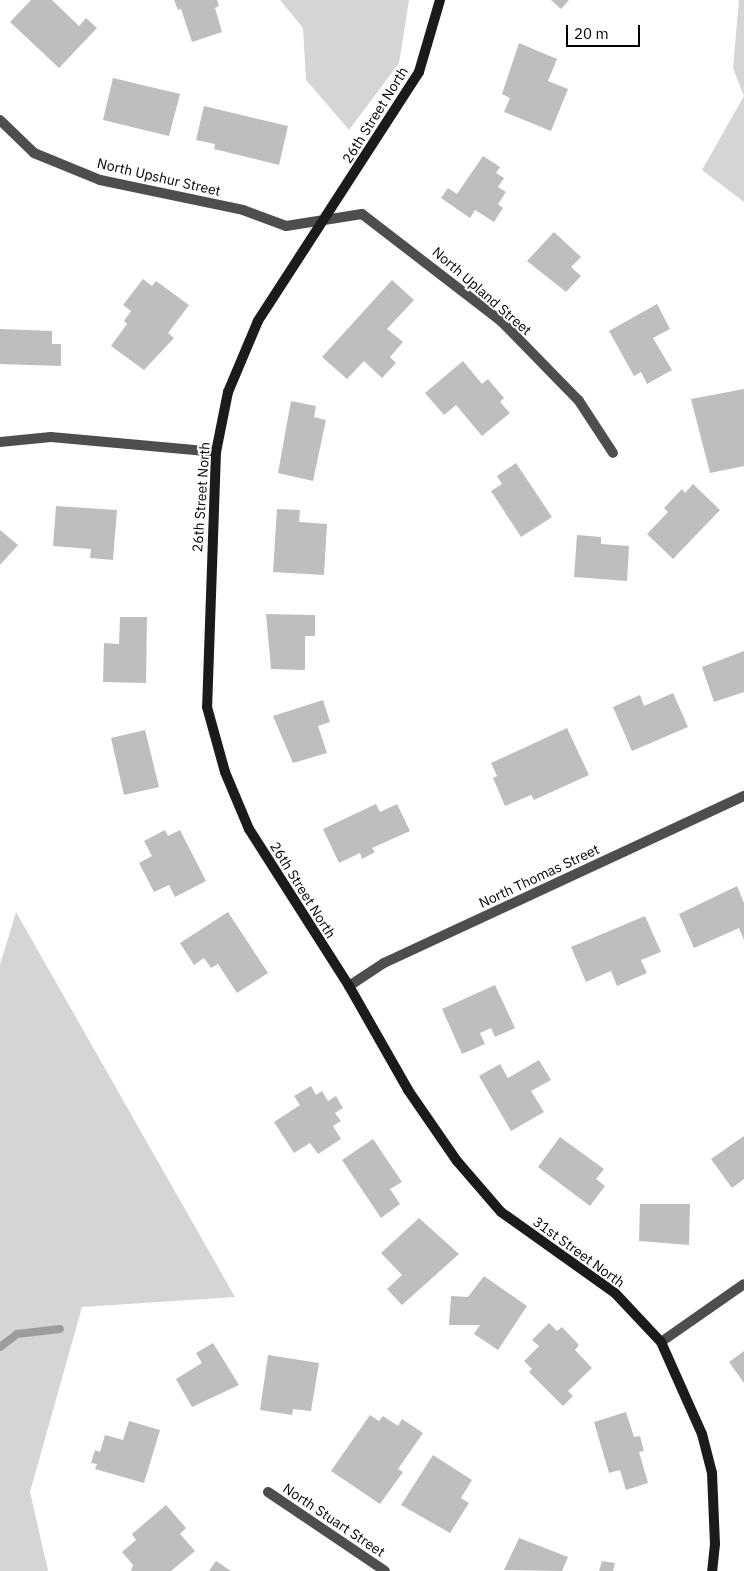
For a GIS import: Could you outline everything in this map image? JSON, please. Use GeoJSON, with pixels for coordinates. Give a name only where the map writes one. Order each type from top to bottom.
{"type":"FeatureCollection","features":[{"type":"Feature","properties":{"kind":"street","name":"26th Street North"},"geometry":{"type":"LineString","coordinates":[[348,986],[249,829],[225,772],[207,707],[216,452],[228,392],[258,321],[419,72],[440,0]]}},
{"type":"Feature","properties":{"kind":"street","name":"North Upshur Street"},"geometry":{"type":"LineString","coordinates":[[0,120],[34,153],[100,180],[243,210],[286,226],[325,218]]}},
{"type":"Feature","properties":{"kind":"street","name":"North Upland Street"},"geometry":{"type":"LineString","coordinates":[[325,218],[362,214],[433,266],[502,322],[579,402],[613,453]]}},
{"type":"Feature","properties":{"kind":"street"},"geometry":{"type":"LineString","coordinates":[[0,442],[51,437],[216,452]]}},
{"type":"Feature","properties":{"kind":"street","name":"North Thomas Street"},"geometry":{"type":"LineString","coordinates":[[348,986],[384,964],[744,796]]}},
{"type":"Feature","properties":{"kind":"street","name":"31st Street North"},"geometry":{"type":"LineString","coordinates":[[348,986],[408,1090],[456,1161],[501,1212],[615,1293],[662,1342],[702,1434],[712,1473],[715,1544],[712,1571]]}},
{"type":"Feature","properties":{"kind":"street"},"geometry":{"type":"LineString","coordinates":[[662,1342],[744,1284]]}},
{"type":"Feature","properties":{"kind":"street","name":"North Stuart Street"},"geometry":{"type":"LineString","coordinates":[[268,1492],[385,1571]]}},
{"type":"Feature","properties":{"kind":"shaded area"},"geometry":{"type":"Polygon","coordinates":[[[280,0],[409,0],[399,63],[349,130],[306,80],[303,28],[280,0]]]}},
{"type":"Feature","properties":{"kind":"shaded area"},"geometry":{"type":"Polygon","coordinates":[[[739,0],[744,0],[744,96],[733,68],[739,0]]]}},
{"type":"Feature","properties":{"kind":"shaded area"},"geometry":{"type":"Polygon","coordinates":[[[744,96],[744,202],[702,170],[744,96]]]}},
{"type":"Feature","properties":{"kind":"shaded area"},"geometry":{"type":"Polygon","coordinates":[[[16,912],[235,1297],[82,1307],[30,1492],[48,1571],[0,1571],[0,965],[16,912]]]}},
{"type":"Feature","properties":{"kind":"building"},"geometry":{"type":"Polygon","coordinates":[[[31,0],[52,0],[79,26],[86,18],[97,28],[59,68],[10,22],[31,0]]]}},
{"type":"Feature","properties":{"kind":"building"},"geometry":{"type":"Polygon","coordinates":[[[174,0],[217,0],[219,6],[215,8],[222,32],[192,42],[181,9],[178,10],[174,0]]]}},
{"type":"Feature","properties":{"kind":"building"},"geometry":{"type":"Polygon","coordinates":[[[551,0],[569,0],[561,9],[551,0]]]}},
{"type":"Feature","properties":{"kind":"building"},"geometry":{"type":"Polygon","coordinates":[[[519,43],[557,59],[548,81],[568,89],[551,131],[504,112],[510,98],[502,94],[519,43]]]}},
{"type":"Feature","properties":{"kind":"building"},"geometry":{"type":"Polygon","coordinates":[[[113,78],[180,94],[169,136],[103,120],[113,78]]]}},
{"type":"Feature","properties":{"kind":"building"},"geometry":{"type":"Polygon","coordinates":[[[204,106],[288,126],[279,165],[214,149],[215,144],[196,140],[204,106]]]}},
{"type":"Feature","properties":{"kind":"building"},"geometry":{"type":"Polygon","coordinates":[[[483,156],[500,167],[496,173],[504,178],[498,187],[506,192],[498,204],[503,208],[494,222],[475,210],[470,218],[441,198],[448,188],[457,194],[483,156]]]}},
{"type":"Feature","properties":{"kind":"building"},"geometry":{"type":"Polygon","coordinates":[[[554,232],[581,257],[571,267],[581,276],[566,292],[527,261],[554,232]]]}},
{"type":"Feature","properties":{"kind":"building"},"geometry":{"type":"Polygon","coordinates":[[[143,279],[152,286],[156,281],[189,305],[168,333],[174,338],[144,370],[111,346],[127,324],[124,321],[131,311],[123,305],[143,279]]]}},
{"type":"Feature","properties":{"kind":"building"},"geometry":{"type":"Polygon","coordinates":[[[392,280],[414,300],[387,329],[403,342],[390,357],[396,363],[382,378],[364,361],[347,379],[322,357],[392,280]]]}},
{"type":"Feature","properties":{"kind":"building"},"geometry":{"type":"Polygon","coordinates":[[[657,304],[670,329],[653,338],[672,370],[647,384],[641,372],[634,376],[609,331],[657,304]]]}},
{"type":"Feature","properties":{"kind":"building"},"geometry":{"type":"Polygon","coordinates":[[[0,329],[52,331],[52,344],[61,344],[61,366],[0,364],[0,329]]]}},
{"type":"Feature","properties":{"kind":"building"},"geometry":{"type":"Polygon","coordinates":[[[463,361],[482,384],[488,379],[504,398],[500,402],[510,413],[482,436],[456,405],[444,415],[425,393],[463,361]]]}},
{"type":"Feature","properties":{"kind":"building"},"geometry":{"type":"Polygon","coordinates":[[[744,389],[744,466],[710,473],[691,399],[744,389]]]}},
{"type":"Feature","properties":{"kind":"building"},"geometry":{"type":"Polygon","coordinates":[[[291,401],[316,406],[314,417],[326,420],[313,481],[278,473],[291,401]]]}},
{"type":"Feature","properties":{"kind":"building"},"geometry":{"type":"Polygon","coordinates":[[[516,463],[552,517],[521,537],[491,491],[502,484],[497,476],[516,463]]]}},
{"type":"Feature","properties":{"kind":"building"},"geometry":{"type":"Polygon","coordinates":[[[693,484],[720,510],[673,559],[647,534],[668,512],[664,508],[682,489],[685,493],[693,484]]]}},
{"type":"Feature","properties":{"kind":"building"},"geometry":{"type":"Polygon","coordinates":[[[56,506],[117,510],[113,560],[90,558],[91,549],[53,546],[56,506]]]}},
{"type":"Feature","properties":{"kind":"building"},"geometry":{"type":"Polygon","coordinates":[[[277,509],[300,510],[299,522],[327,524],[324,575],[273,572],[277,509]]]}},
{"type":"Feature","properties":{"kind":"building"},"geometry":{"type":"Polygon","coordinates":[[[0,530],[18,545],[0,565],[0,530]]]}},
{"type":"Feature","properties":{"kind":"building"},"geometry":{"type":"Polygon","coordinates":[[[577,535],[601,537],[601,544],[629,546],[627,581],[574,577],[577,535]]]}},
{"type":"Feature","properties":{"kind":"building"},"geometry":{"type":"Polygon","coordinates":[[[266,614],[315,615],[315,636],[305,636],[305,670],[271,669],[266,614]]]}},
{"type":"Feature","properties":{"kind":"building"},"geometry":{"type":"Polygon","coordinates":[[[120,617],[147,617],[146,683],[103,682],[104,643],[119,644],[120,617]]]}},
{"type":"Feature","properties":{"kind":"building"},"geometry":{"type":"Polygon","coordinates":[[[744,651],[744,692],[714,702],[702,667],[744,651]]]}},
{"type":"Feature","properties":{"kind":"building"},"geometry":{"type":"Polygon","coordinates":[[[673,693],[688,727],[632,751],[613,707],[640,695],[644,706],[673,693]]]}},
{"type":"Feature","properties":{"kind":"building"},"geometry":{"type":"Polygon","coordinates":[[[323,700],[330,722],[318,726],[327,753],[293,763],[273,716],[323,700]]]}},
{"type":"Feature","properties":{"kind":"building"},"geometry":{"type":"Polygon","coordinates":[[[567,728],[589,775],[534,800],[531,795],[505,806],[493,778],[497,776],[491,763],[567,728]]]}},
{"type":"Feature","properties":{"kind":"building"},"geometry":{"type":"Polygon","coordinates":[[[145,730],[159,787],[124,795],[111,738],[145,730]]]}},
{"type":"Feature","properties":{"kind":"building"},"geometry":{"type":"Polygon","coordinates":[[[376,804],[380,812],[397,804],[410,831],[372,848],[375,852],[362,859],[360,853],[339,863],[323,829],[376,804]]]}},
{"type":"Feature","properties":{"kind":"building"},"geometry":{"type":"Polygon","coordinates":[[[165,830],[168,836],[180,830],[206,881],[175,897],[169,885],[154,892],[139,863],[152,856],[144,841],[165,830]]]}},
{"type":"Feature","properties":{"kind":"building"},"geometry":{"type":"Polygon","coordinates":[[[737,886],[744,903],[744,940],[739,928],[694,948],[679,914],[737,886]]]}},
{"type":"Feature","properties":{"kind":"building"},"geometry":{"type":"Polygon","coordinates":[[[228,912],[268,973],[237,993],[218,964],[211,968],[204,958],[194,965],[180,943],[228,912]]]}},
{"type":"Feature","properties":{"kind":"building"},"geometry":{"type":"Polygon","coordinates":[[[645,916],[661,952],[641,960],[647,973],[617,986],[611,971],[586,982],[571,947],[645,916]]]}},
{"type":"Feature","properties":{"kind":"building"},"geometry":{"type":"Polygon","coordinates":[[[495,985],[515,1028],[495,1037],[491,1028],[480,1033],[485,1044],[462,1054],[442,1009],[495,985]]]}},
{"type":"Feature","properties":{"kind":"building"},"geometry":{"type":"Polygon","coordinates":[[[539,1060],[551,1080],[531,1091],[544,1112],[511,1131],[479,1076],[500,1064],[508,1078],[539,1060]]]}},
{"type":"Feature","properties":{"kind":"building"},"geometry":{"type":"Polygon","coordinates":[[[311,1086],[316,1095],[322,1091],[328,1101],[336,1096],[343,1108],[335,1113],[341,1121],[333,1126],[341,1139],[318,1154],[310,1143],[294,1153],[274,1122],[300,1105],[294,1096],[311,1086]]]}},
{"type":"Feature","properties":{"kind":"building"},"geometry":{"type":"Polygon","coordinates":[[[744,1136],[744,1179],[732,1188],[711,1159],[744,1136]]]}},
{"type":"Feature","properties":{"kind":"building"},"geometry":{"type":"Polygon","coordinates":[[[560,1137],[604,1169],[596,1179],[605,1186],[590,1206],[538,1167],[560,1137]]]}},
{"type":"Feature","properties":{"kind":"building"},"geometry":{"type":"Polygon","coordinates":[[[373,1139],[402,1182],[390,1189],[400,1204],[381,1218],[342,1160],[373,1139]]]}},
{"type":"Feature","properties":{"kind":"building"},"geometry":{"type":"Polygon","coordinates":[[[640,1204],[690,1204],[689,1245],[639,1241],[640,1204]]]}},
{"type":"Feature","properties":{"kind":"building"},"geometry":{"type":"Polygon","coordinates":[[[419,1218],[459,1254],[402,1305],[387,1289],[402,1275],[381,1253],[419,1218]]]}},
{"type":"Feature","properties":{"kind":"building"},"geometry":{"type":"Polygon","coordinates":[[[484,1276],[527,1306],[498,1350],[474,1334],[480,1325],[449,1325],[451,1296],[468,1297],[484,1276]]]}},
{"type":"Feature","properties":{"kind":"building"},"geometry":{"type":"Polygon","coordinates":[[[549,1323],[557,1331],[562,1327],[579,1345],[575,1350],[592,1368],[568,1391],[573,1396],[563,1406],[529,1372],[532,1369],[524,1361],[539,1346],[532,1340],[549,1323]]]}},
{"type":"Feature","properties":{"kind":"building"},"geometry":{"type":"Polygon","coordinates":[[[213,1343],[239,1385],[192,1407],[176,1379],[202,1363],[196,1353],[213,1343]]]}},
{"type":"Feature","properties":{"kind":"building"},"geometry":{"type":"Polygon","coordinates":[[[744,1351],[744,1383],[729,1362],[744,1351]]]}},
{"type":"Feature","properties":{"kind":"building"},"geometry":{"type":"Polygon","coordinates":[[[268,1355],[319,1363],[311,1411],[293,1409],[292,1415],[260,1410],[268,1355]]]}},
{"type":"Feature","properties":{"kind":"building"},"geometry":{"type":"Polygon","coordinates":[[[626,1412],[634,1437],[640,1436],[644,1451],[639,1452],[648,1483],[626,1490],[620,1470],[609,1473],[594,1422],[626,1412]]]}},
{"type":"Feature","properties":{"kind":"building"},"geometry":{"type":"Polygon","coordinates":[[[370,1415],[379,1421],[383,1416],[398,1426],[402,1419],[423,1433],[398,1469],[403,1472],[380,1504],[331,1471],[370,1415]]]}},
{"type":"Feature","properties":{"kind":"building"},"geometry":{"type":"Polygon","coordinates":[[[129,1421],[160,1430],[144,1483],[95,1469],[97,1464],[91,1463],[95,1450],[100,1452],[105,1435],[123,1440],[129,1421]]]}},
{"type":"Feature","properties":{"kind":"building"},"geometry":{"type":"Polygon","coordinates":[[[433,1455],[472,1480],[461,1498],[469,1503],[450,1533],[401,1505],[433,1455]]]}},
{"type":"Feature","properties":{"kind":"building"},"geometry":{"type":"Polygon","coordinates":[[[166,1505],[186,1528],[180,1534],[195,1551],[171,1571],[131,1571],[133,1565],[122,1552],[136,1540],[132,1534],[166,1505]]]}},
{"type":"Feature","properties":{"kind":"building"},"geometry":{"type":"Polygon","coordinates":[[[519,1538],[568,1557],[562,1571],[504,1570],[519,1538]]]}},
{"type":"Feature","properties":{"kind":"building"},"geometry":{"type":"Polygon","coordinates":[[[216,1561],[231,1571],[209,1571],[216,1561]]]}},
{"type":"Feature","properties":{"kind":"building"},"geometry":{"type":"Polygon","coordinates":[[[602,1561],[615,1563],[613,1571],[599,1571],[602,1561]]]}},
{"type":"Feature","properties":{"kind":"waterway"},"geometry":{"type":"LineString","coordinates":[[0,1347],[17,1334],[60,1329]]}}]}
